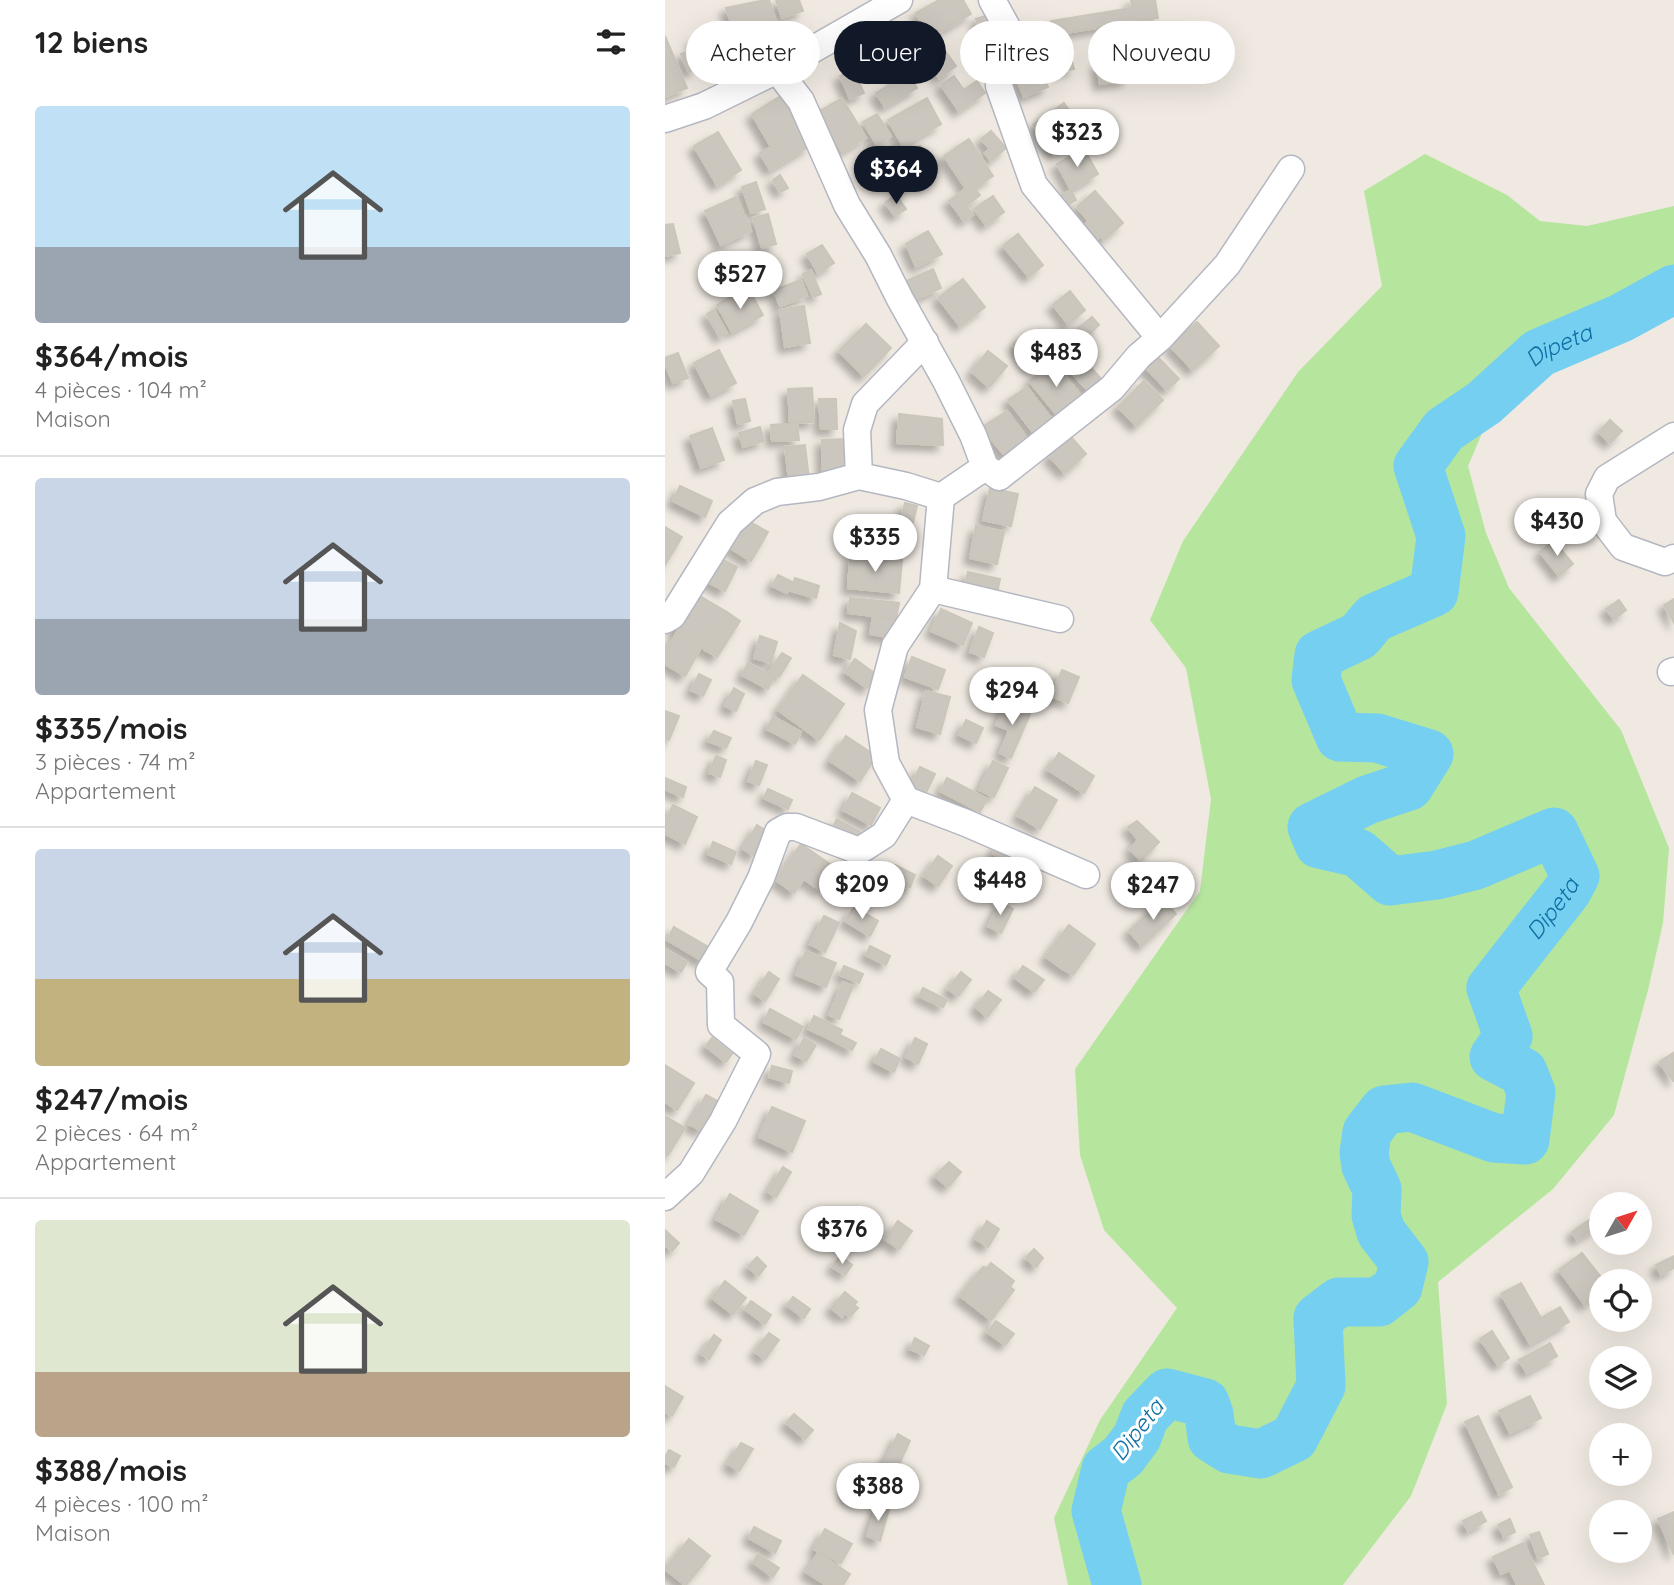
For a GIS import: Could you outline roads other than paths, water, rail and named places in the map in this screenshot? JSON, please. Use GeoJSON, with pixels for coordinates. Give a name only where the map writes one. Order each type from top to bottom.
{"type":"FeatureCollection","features":[{"type":"Feature","properties":{"kind":"street"},"geometry":{"type":"LineString","coordinates":[[820,45],[899,0]]}},
{"type":"Feature","properties":{"kind":"street"},"geometry":{"type":"LineString","coordinates":[[992,0],[1013,38],[1009,54],[1000,67],[999,86],[1034,185],[1160,338]]}},
{"type":"Feature","properties":{"kind":"street"},"geometry":{"type":"LineString","coordinates":[[665,119],[704,106],[748,84]]}},
{"type":"Feature","properties":{"kind":"street"},"geometry":{"type":"LineString","coordinates":[[787,84],[801,101],[847,205],[878,255],[899,299],[925,342],[973,435],[985,467],[999,477],[1112,388],[1139,356],[1160,338],[1227,265],[1291,169]]}},
{"type":"Feature","properties":{"kind":"street"},"geometry":{"type":"LineString","coordinates":[[859,476],[857,430],[865,404],[925,342]]}},
{"type":"Feature","properties":{"kind":"street"},"geometry":{"type":"LineString","coordinates":[[1674,436],[1607,478],[1598,494],[1604,521],[1623,547],[1665,562],[1674,558]]}},
{"type":"Feature","properties":{"kind":"street"},"geometry":{"type":"LineString","coordinates":[[941,497],[985,467]]}},
{"type":"Feature","properties":{"kind":"street"},"geometry":{"type":"LineString","coordinates":[[665,620],[672,616],[730,523],[755,501],[777,492],[819,487],[859,476],[941,497]]}},
{"type":"Feature","properties":{"kind":"street"},"geometry":{"type":"LineString","coordinates":[[941,497],[933,589],[895,646],[878,710],[886,763],[906,800],[1086,875]]}},
{"type":"Feature","properties":{"kind":"street"},"geometry":{"type":"LineString","coordinates":[[933,589],[1060,619]]}},
{"type":"Feature","properties":{"kind":"street"},"geometry":{"type":"LineString","coordinates":[[665,1198],[691,1173],[723,1121],[757,1054],[721,1025],[720,982],[709,972],[761,878],[778,832],[787,827],[796,827],[859,851],[884,835],[906,800]]}},
{"type":"Feature","properties":{"kind":"waterway","name":"Dipeta"},"geometry":{"type":"LineString","coordinates":[[1117,1585],[1096,1511],[1106,1469],[1123,1456],[1137,1437],[1145,1416],[1167,1393],[1205,1403],[1212,1438],[1229,1449],[1261,1454],[1294,1438],[1321,1386],[1318,1318],[1339,1302],[1379,1302],[1398,1287],[1404,1262],[1381,1232],[1376,1215],[1377,1189],[1366,1166],[1364,1153],[1367,1132],[1384,1110],[1412,1107],[1494,1138],[1525,1140],[1531,1092],[1523,1072],[1494,1057],[1508,1036],[1491,988],[1567,891],[1575,876],[1554,832],[1476,865],[1437,875],[1390,881],[1358,853],[1319,844],[1312,827],[1367,800],[1409,786],[1429,754],[1377,738],[1340,737],[1316,680],[1319,655],[1359,636],[1374,618],[1434,592],[1441,536],[1418,466],[1444,430],[1484,403],[1539,353],[1621,318],[1674,289]]}}]}
